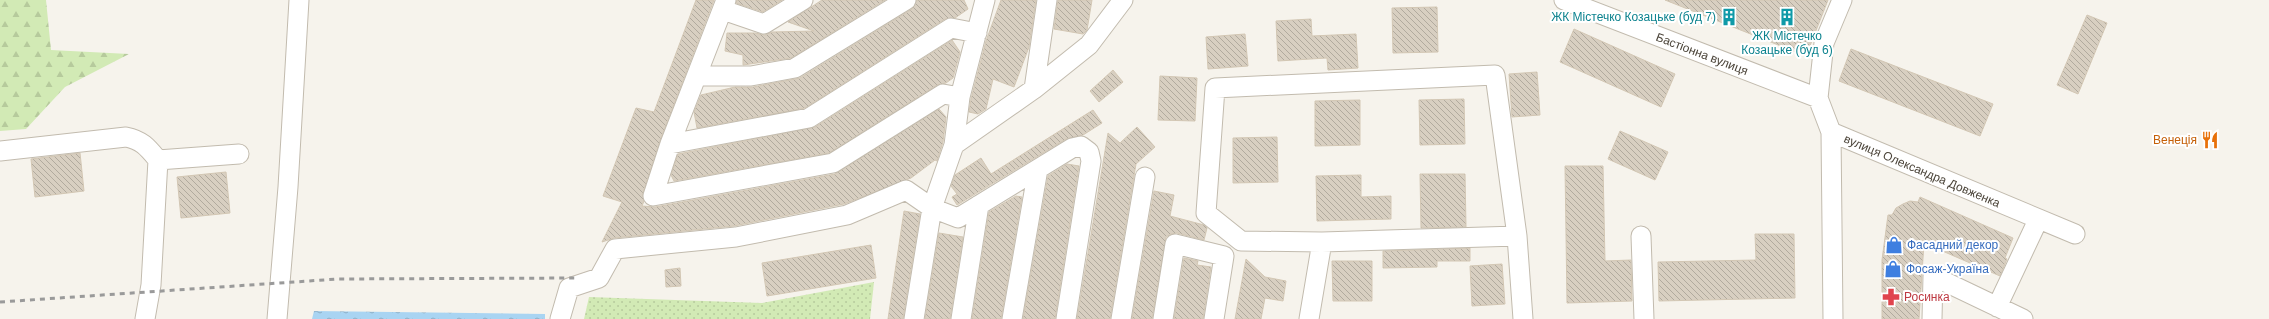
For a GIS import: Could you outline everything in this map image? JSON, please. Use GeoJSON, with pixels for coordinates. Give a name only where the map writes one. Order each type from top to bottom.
{"type":"FeatureCollection","features":[{"type":"Feature","properties":{"kind":"street"},"geometry":{"type":"LineString","coordinates":[[278,319],[288,187],[299,0]]}},
{"type":"Feature","properties":{"kind":"street"},"geometry":{"type":"LineString","coordinates":[[696,76],[751,76],[795,68],[906,0]]}},
{"type":"Feature","properties":{"kind":"street"},"geometry":{"type":"LineString","coordinates":[[914,319],[932,208],[954,145],[960,98],[985,0]]}},
{"type":"Feature","properties":{"kind":"street"},"geometry":{"type":"LineString","coordinates":[[1034,89],[1047,0]]}},
{"type":"Feature","properties":{"kind":"street"},"geometry":{"type":"LineString","coordinates":[[954,145],[1034,89],[1089,45],[1122,0]]}},
{"type":"Feature","properties":{"kind":"street","name":"Бастіонна вулиця"},"geometry":{"type":"LineString","coordinates":[[1564,0],[1818,98]]}},
{"type":"Feature","properties":{"kind":"street"},"geometry":{"type":"LineString","coordinates":[[1831,132],[1818,98],[1824,43],[1842,0]]}},
{"type":"Feature","properties":{"kind":"street"},"geometry":{"type":"LineString","coordinates":[[797,1],[764,24],[724,5],[670,144],[653,196],[833,163],[943,94],[960,98]]}},
{"type":"Feature","properties":{"kind":"street"},"geometry":{"type":"LineString","coordinates":[[670,144],[809,118],[951,28],[977,33]]}},
{"type":"Feature","properties":{"kind":"street"},"geometry":{"type":"LineString","coordinates":[[1517,236],[1322,242],[1241,242],[1206,213],[1215,88],[1495,75],[1517,236],[1524,319]]}},
{"type":"Feature","properties":{"kind":"street","name":"вулиця Олександра Довженка"},"geometry":{"type":"LineString","coordinates":[[1832,319],[1831,132],[2038,220],[2075,234]]}},
{"type":"Feature","properties":{"kind":"street"},"geometry":{"type":"LineString","coordinates":[[0,151],[126,137],[136,139],[144,143],[158,160],[151,285],[145,319]]}},
{"type":"Feature","properties":{"kind":"street"},"geometry":{"type":"LineString","coordinates":[[560,319],[569,288],[598,278],[615,249],[736,237],[847,215],[906,190],[932,208],[958,218],[1076,146],[1086,148],[1091,156],[1066,319]]}},
{"type":"Feature","properties":{"kind":"street"},"geometry":{"type":"LineString","coordinates":[[158,160],[239,154]]}},
{"type":"Feature","properties":{"kind":"street"},"geometry":{"type":"LineString","coordinates":[[1012,319],[1038,169]]}},
{"type":"Feature","properties":{"kind":"street"},"geometry":{"type":"LineString","coordinates":[[1121,319],[1145,177]]}},
{"type":"Feature","properties":{"kind":"street"},"geometry":{"type":"LineString","coordinates":[[961,319],[979,205]]}},
{"type":"Feature","properties":{"kind":"street"},"geometry":{"type":"LineString","coordinates":[[1997,306],[2038,220]]}},
{"type":"Feature","properties":{"kind":"street"},"geometry":{"type":"LineString","coordinates":[[1641,236],[1644,319]]}},
{"type":"Feature","properties":{"kind":"street"},"geometry":{"type":"LineString","coordinates":[[1309,319],[1322,242]]}},
{"type":"Feature","properties":{"kind":"street"},"geometry":{"type":"LineString","coordinates":[[1163,319],[1176,244],[1224,256],[1214,319]]}},
{"type":"Feature","properties":{"kind":"street"},"geometry":{"type":"LineString","coordinates":[[1932,319],[1933,276],[2023,319]]}},
{"type":"Feature","properties":{"kind":"green space"},"geometry":{"type":"Polygon","coordinates":[[[0,0],[46,0],[51,50],[129,54],[65,87],[26,129],[0,131],[0,0]]]}},
{"type":"Feature","properties":{"kind":"green space"},"geometry":{"type":"Polygon","coordinates":[[[874,282],[870,319],[584,319],[589,297],[762,303],[874,282]]]}},
{"type":"Feature","properties":{"kind":"water"},"geometry":{"type":"Polygon","coordinates":[[[314,311],[545,314],[545,319],[312,319],[314,311]]]}},
{"type":"Feature","properties":{"kind":"building"},"geometry":{"type":"Polygon","coordinates":[[[696,0],[714,0],[660,141],[643,193],[644,201],[642,206],[655,207],[835,174],[939,109],[946,117],[943,142],[937,161],[935,160],[911,178],[844,204],[734,226],[614,238],[602,242],[622,202],[603,196],[636,108],[654,112],[696,0]]]}},
{"type":"Feature","properties":{"kind":"building"},"geometry":{"type":"Polygon","coordinates":[[[737,0],[782,0],[763,12],[736,3],[737,0]]]}},
{"type":"Feature","properties":{"kind":"building"},"geometry":{"type":"Polygon","coordinates":[[[822,0],[885,0],[791,58],[743,65],[743,55],[725,51],[727,33],[755,33],[765,35],[772,32],[814,31],[788,22],[822,0]]]}},
{"type":"Feature","properties":{"kind":"building"},"geometry":{"type":"Polygon","coordinates":[[[917,0],[964,0],[968,9],[955,18],[945,19],[805,108],[697,128],[694,112],[701,95],[735,87],[753,87],[800,78],[912,9],[917,0]]]}},
{"type":"Feature","properties":{"kind":"building"},"geometry":{"type":"Polygon","coordinates":[[[1001,0],[1036,0],[1029,47],[1014,87],[993,79],[986,109],[978,114],[969,112],[986,41],[1001,0]]]}},
{"type":"Feature","properties":{"kind":"building"},"geometry":{"type":"Polygon","coordinates":[[[1058,0],[1092,0],[1087,30],[1083,34],[1054,29],[1058,0]]]}},
{"type":"Feature","properties":{"kind":"building","name":"ЖК Містечко Козацьке (буд 6)"},"geometry":{"type":"Polygon","coordinates":[[[1665,0],[1828,0],[1806,56],[1665,0]]]}},
{"type":"Feature","properties":{"kind":"building"},"geometry":{"type":"Polygon","coordinates":[[[1437,7],[1438,52],[1393,53],[1392,8],[1437,7]]]}},
{"type":"Feature","properties":{"kind":"building"},"geometry":{"type":"Polygon","coordinates":[[[2087,15],[2107,23],[2078,94],[2057,85],[2087,15]]]}},
{"type":"Feature","properties":{"kind":"building"},"geometry":{"type":"Polygon","coordinates":[[[1311,19],[1312,36],[1356,34],[1358,68],[1328,70],[1327,58],[1278,61],[1276,21],[1311,19]]]}},
{"type":"Feature","properties":{"kind":"building"},"geometry":{"type":"Polygon","coordinates":[[[1574,29],[1675,74],[1661,107],[1560,62],[1574,29]]]}},
{"type":"Feature","properties":{"kind":"building"},"geometry":{"type":"Polygon","coordinates":[[[1245,34],[1248,66],[1208,69],[1206,37],[1245,34]]]}},
{"type":"Feature","properties":{"kind":"building"},"geometry":{"type":"Polygon","coordinates":[[[952,40],[960,52],[953,78],[946,83],[937,85],[829,153],[674,181],[671,175],[678,154],[815,127],[952,40]]]}},
{"type":"Feature","properties":{"kind":"building"},"geometry":{"type":"Polygon","coordinates":[[[1851,49],[1993,104],[1980,136],[1839,81],[1851,49]]]}},
{"type":"Feature","properties":{"kind":"building"},"geometry":{"type":"Polygon","coordinates":[[[1113,70],[1123,82],[1099,102],[1090,91],[1113,70]]]}},
{"type":"Feature","properties":{"kind":"building"},"geometry":{"type":"Polygon","coordinates":[[[1537,72],[1540,115],[1512,117],[1509,74],[1537,72]]]}},
{"type":"Feature","properties":{"kind":"building"},"geometry":{"type":"Polygon","coordinates":[[[1160,76],[1197,78],[1195,121],[1158,120],[1160,76]]]}},
{"type":"Feature","properties":{"kind":"building"},"geometry":{"type":"Polygon","coordinates":[[[1464,99],[1465,144],[1420,145],[1419,100],[1464,99]]]}},
{"type":"Feature","properties":{"kind":"building"},"geometry":{"type":"Polygon","coordinates":[[[1360,100],[1360,145],[1315,146],[1315,101],[1360,100]]]}},
{"type":"Feature","properties":{"kind":"building"},"geometry":{"type":"Polygon","coordinates":[[[1093,110],[1102,123],[1083,135],[1066,139],[957,205],[952,197],[957,194],[951,186],[955,175],[981,158],[991,174],[1093,110]]]}},
{"type":"Feature","properties":{"kind":"building"},"geometry":{"type":"Polygon","coordinates":[[[1137,127],[1155,147],[1136,164],[1110,319],[1077,319],[1108,133],[1120,143],[1137,127]]]}},
{"type":"Feature","properties":{"kind":"building"},"geometry":{"type":"Polygon","coordinates":[[[1620,131],[1668,152],[1655,180],[1608,159],[1620,131]]]}},
{"type":"Feature","properties":{"kind":"building"},"geometry":{"type":"Polygon","coordinates":[[[1277,137],[1278,182],[1233,183],[1233,138],[1277,137]]]}},
{"type":"Feature","properties":{"kind":"building"},"geometry":{"type":"Polygon","coordinates":[[[80,153],[84,191],[35,197],[31,159],[80,153]]]}},
{"type":"Feature","properties":{"kind":"building"},"geometry":{"type":"Polygon","coordinates":[[[1067,164],[1079,166],[1055,319],[1023,319],[1048,176],[1067,164]]]}},
{"type":"Feature","properties":{"kind":"building"},"geometry":{"type":"Polygon","coordinates":[[[1565,166],[1603,166],[1605,261],[1631,260],[1632,301],[1567,303],[1565,166]]]}},
{"type":"Feature","properties":{"kind":"building"},"geometry":{"type":"Polygon","coordinates":[[[226,172],[230,213],[181,218],[177,177],[226,172]]]}},
{"type":"Feature","properties":{"kind":"building"},"geometry":{"type":"Polygon","coordinates":[[[1420,174],[1465,174],[1466,227],[1421,228],[1420,174]]]}},
{"type":"Feature","properties":{"kind":"building"},"geometry":{"type":"Polygon","coordinates":[[[1361,175],[1361,197],[1391,196],[1391,219],[1317,221],[1316,176],[1361,175]]]}},
{"type":"Feature","properties":{"kind":"building"},"geometry":{"type":"Polygon","coordinates":[[[1154,191],[1174,195],[1170,216],[1204,225],[1207,228],[1204,240],[1177,233],[1166,237],[1152,319],[1132,319],[1154,191]]]}},
{"type":"Feature","properties":{"kind":"building"},"geometry":{"type":"Polygon","coordinates":[[[1016,196],[1022,197],[1001,319],[972,319],[989,212],[1016,196]]]}},
{"type":"Feature","properties":{"kind":"building"},"geometry":{"type":"Polygon","coordinates":[[[1920,197],[2013,238],[2005,258],[2007,259],[2000,276],[1924,243],[1919,319],[1882,319],[1882,260],[1888,215],[1892,215],[1896,208],[1903,204],[1910,201],[1918,202],[1920,197]]]}},
{"type":"Feature","properties":{"kind":"building"},"geometry":{"type":"Polygon","coordinates":[[[904,211],[920,214],[903,319],[888,319],[904,211]]]}},
{"type":"Feature","properties":{"kind":"building"},"geometry":{"type":"Polygon","coordinates":[[[939,233],[963,237],[950,319],[925,319],[939,233]]]}},
{"type":"Feature","properties":{"kind":"building"},"geometry":{"type":"Polygon","coordinates":[[[1755,234],[1794,234],[1795,298],[1659,301],[1658,262],[1756,260],[1755,234]]]}},
{"type":"Feature","properties":{"kind":"building"},"geometry":{"type":"Polygon","coordinates":[[[871,245],[876,278],[767,296],[762,263],[871,245]]]}},
{"type":"Feature","properties":{"kind":"building"},"geometry":{"type":"Polygon","coordinates":[[[1470,248],[1470,261],[1437,261],[1437,267],[1383,268],[1383,251],[1470,248]]]}},
{"type":"Feature","properties":{"kind":"building"},"geometry":{"type":"Polygon","coordinates":[[[1184,258],[1198,261],[1197,265],[1211,267],[1203,319],[1174,319],[1184,258]]]}},
{"type":"Feature","properties":{"kind":"building"},"geometry":{"type":"Polygon","coordinates":[[[1246,259],[1265,277],[1286,281],[1283,301],[1265,298],[1261,319],[1235,319],[1246,259]]]}},
{"type":"Feature","properties":{"kind":"building"},"geometry":{"type":"Polygon","coordinates":[[[1332,261],[1372,261],[1372,301],[1333,301],[1332,261]]]}},
{"type":"Feature","properties":{"kind":"building"},"geometry":{"type":"Polygon","coordinates":[[[1502,264],[1505,304],[1472,306],[1470,266],[1502,264]]]}},
{"type":"Feature","properties":{"kind":"building"},"geometry":{"type":"Polygon","coordinates":[[[680,268],[681,286],[666,287],[665,270],[680,268]]]}},
{"type":"Feature","properties":{"kind":"railway"},"geometry":{"type":"LineString","coordinates":[[0,302],[338,279],[576,278]]}},
{"type":"Feature","properties":{"kind":"place","name":"ЖК Містечко Козацьке (буд 7)"},"geometry":{"type":"Point","coordinates":[1729,17]}},
{"type":"Feature","properties":{"kind":"place","name":"ЖК Містечко Козацьке (буд 6)"},"geometry":{"type":"Point","coordinates":[1787,17]}},
{"type":"Feature","properties":{"kind":"place","name":"Венеція"},"geometry":{"type":"Point","coordinates":[2210,140]}},
{"type":"Feature","properties":{"kind":"place","name":"Фасадний декор"},"geometry":{"type":"Point","coordinates":[1894,245]}},
{"type":"Feature","properties":{"kind":"place","name":"Фосаж-Україна"},"geometry":{"type":"Point","coordinates":[1893,269]}},
{"type":"Feature","properties":{"kind":"place","name":"Росинка"},"geometry":{"type":"Point","coordinates":[1891,297]}}]}
